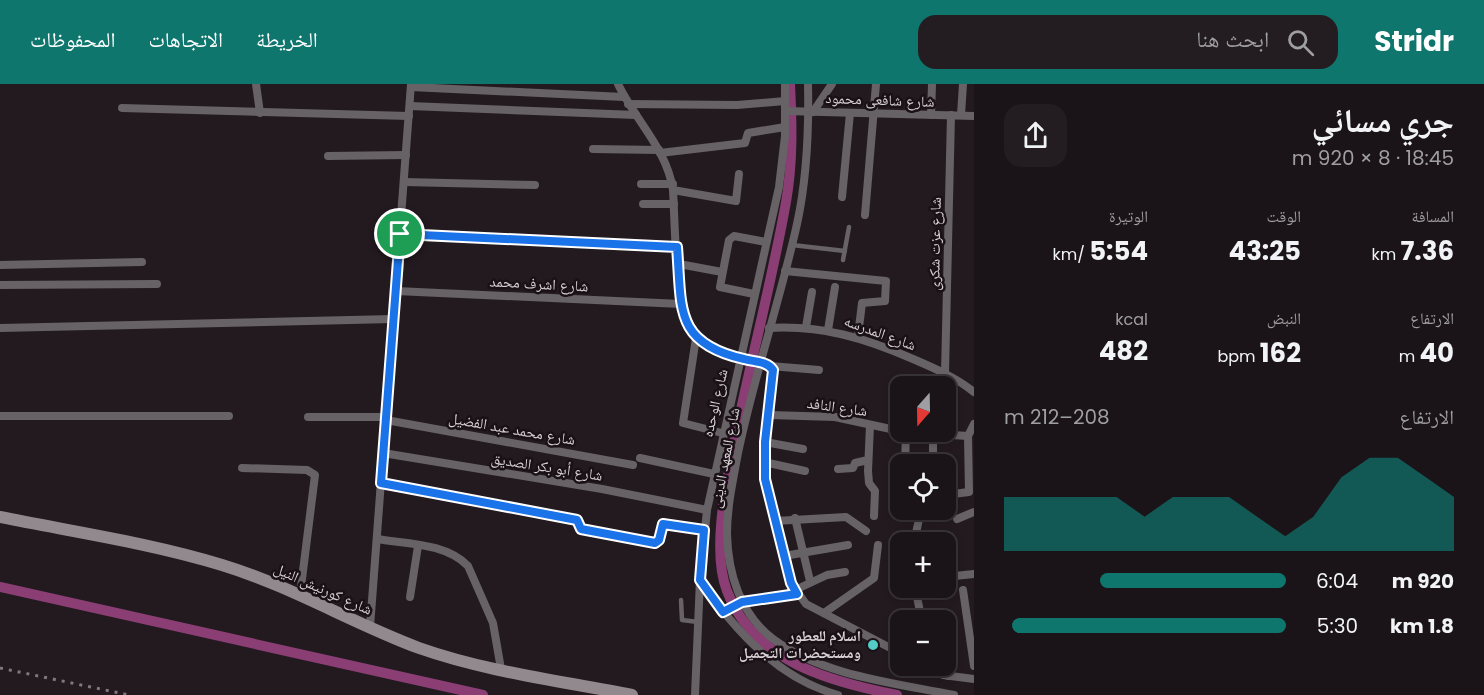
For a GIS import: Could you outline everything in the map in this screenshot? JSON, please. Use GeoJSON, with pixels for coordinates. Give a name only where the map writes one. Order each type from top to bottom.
{"type":"FeatureCollection","features":[{"type":"Feature","properties":{"kind":"main road","name":"شارع كورنيش النيل"},"geometry":{"type":"LineString","coordinates":[[0,517],[183,554],[262,578],[423,649],[501,669],[632,695]]}},
{"type":"Feature","properties":{"kind":"street"},"geometry":{"type":"LineString","coordinates":[[256,84],[260,113]]}},
{"type":"Feature","properties":{"kind":"street"},"geometry":{"type":"LineString","coordinates":[[618,84],[660,151],[673,187],[681,304],[684,318],[696,338],[740,358],[770,366],[819,369]]}},
{"type":"Feature","properties":{"kind":"street","name":"شارع الوحده"},"geometry":{"type":"LineString","coordinates":[[695,695],[704,530],[722,433],[779,187],[785,127],[785,84]]}},
{"type":"Feature","properties":{"kind":"street","name":"شارع المعهد الدينى"},"geometry":{"type":"LineString","coordinates":[[808,84],[811,112],[805,179],[792,245],[759,363],[728,511],[729,558],[734,581],[742,602],[755,622],[772,638],[813,660],[853,674],[954,695]]}},
{"type":"Feature","properties":{"kind":"street"},"geometry":{"type":"LineString","coordinates":[[811,112],[832,84]]}},
{"type":"Feature","properties":{"kind":"street"},"geometry":{"type":"LineString","coordinates":[[865,215],[876,84]]}},
{"type":"Feature","properties":{"kind":"street"},"geometry":{"type":"LineString","coordinates":[[931,115],[932,84]]}},
{"type":"Feature","properties":{"kind":"street"},"geometry":{"type":"LineString","coordinates":[[961,115],[963,84]]}},
{"type":"Feature","properties":{"kind":"street"},"geometry":{"type":"LineString","coordinates":[[370,627],[411,86],[737,105],[785,101]]}},
{"type":"Feature","properties":{"kind":"street"},"geometry":{"type":"LineString","coordinates":[[410,106],[636,115]]}},
{"type":"Feature","properties":{"kind":"street"},"geometry":{"type":"LineString","coordinates":[[122,108],[409,116]]}},
{"type":"Feature","properties":{"kind":"street","name":"شارع شافعى محمود"},"geometry":{"type":"LineString","coordinates":[[785,111],[974,116]]}},
{"type":"Feature","properties":{"kind":"street"},"geometry":{"type":"LineString","coordinates":[[842,197],[850,113]]}},
{"type":"Feature","properties":{"kind":"street","name":"شارع عزت شكرى"},"geometry":{"type":"LineString","coordinates":[[945,373],[951,115]]}},
{"type":"Feature","properties":{"kind":"street"},"geometry":{"type":"LineString","coordinates":[[593,149],[660,151],[745,143],[748,133],[785,127]]}},
{"type":"Feature","properties":{"kind":"street"},"geometry":{"type":"LineString","coordinates":[[328,156],[406,155]]}},
{"type":"Feature","properties":{"kind":"street"},"geometry":{"type":"LineString","coordinates":[[642,184],[673,187],[736,201],[739,174]]}},
{"type":"Feature","properties":{"kind":"street"},"geometry":{"type":"LineString","coordinates":[[404,182],[535,185]]}},
{"type":"Feature","properties":{"kind":"street"},"geometry":{"type":"LineString","coordinates":[[643,204],[674,204]]}},
{"type":"Feature","properties":{"kind":"street"},"geometry":{"type":"LineString","coordinates":[[400,234],[677,247]]}},
{"type":"Feature","properties":{"kind":"street"},"geometry":{"type":"LineString","coordinates":[[754,294],[722,288],[722,272],[730,236],[766,242]]}},
{"type":"Feature","properties":{"kind":"street"},"geometry":{"type":"LineString","coordinates":[[0,265],[142,262]]}},
{"type":"Feature","properties":{"kind":"street"},"geometry":{"type":"LineString","coordinates":[[679,264],[722,272]]}},
{"type":"Feature","properties":{"kind":"street"},"geometry":{"type":"LineString","coordinates":[[784,271],[886,281],[885,301],[862,303],[858,336]]}},
{"type":"Feature","properties":{"kind":"street"},"geometry":{"type":"LineString","coordinates":[[0,285],[157,284]]}},
{"type":"Feature","properties":{"kind":"street"},"geometry":{"type":"LineString","coordinates":[[828,330],[835,287]]}},
{"type":"Feature","properties":{"kind":"street","name":"شارع اشرف محمد"},"geometry":{"type":"LineString","coordinates":[[396,291],[681,304]]}},
{"type":"Feature","properties":{"kind":"street"},"geometry":{"type":"LineString","coordinates":[[806,327],[812,292]]}},
{"type":"Feature","properties":{"kind":"street"},"geometry":{"type":"LineString","coordinates":[[0,328],[393,319]]}},
{"type":"Feature","properties":{"kind":"street","name":"شارع المدرسه"},"geometry":{"type":"LineString","coordinates":[[769,328],[806,327],[858,336],[945,373],[974,392]]}},
{"type":"Feature","properties":{"kind":"street"},"geometry":{"type":"LineString","coordinates":[[696,338],[683,423],[722,433]]}},
{"type":"Feature","properties":{"kind":"street"},"geometry":{"type":"LineString","coordinates":[[770,366],[774,376],[765,442],[765,479],[784,556],[796,592],[806,604],[890,648]]}},
{"type":"Feature","properties":{"kind":"street","name":"شارع النافد"},"geometry":{"type":"LineString","coordinates":[[770,415],[826,416],[890,429]]}},
{"type":"Feature","properties":{"kind":"street"},"geometry":{"type":"LineString","coordinates":[[0,416],[229,416]]}},
{"type":"Feature","properties":{"kind":"street","name":"شارع محمد عبد الفضيل"},"geometry":{"type":"LineString","coordinates":[[308,417],[386,419],[633,465]]}},
{"type":"Feature","properties":{"kind":"street"},"geometry":{"type":"LineString","coordinates":[[956,493],[969,490],[968,436],[974,424]]}},
{"type":"Feature","properties":{"kind":"street"},"geometry":{"type":"LineString","coordinates":[[870,425],[869,483],[875,491],[874,516]]}},
{"type":"Feature","properties":{"kind":"street"},"geometry":{"type":"LineString","coordinates":[[956,436],[968,436]]}},
{"type":"Feature","properties":{"kind":"street"},"geometry":{"type":"LineString","coordinates":[[765,442],[803,449]]}},
{"type":"Feature","properties":{"kind":"street","name":"شارع أبو بكر الصديق"},"geometry":{"type":"LineString","coordinates":[[383,453],[602,489],[707,510]]}},
{"type":"Feature","properties":{"kind":"street"},"geometry":{"type":"LineString","coordinates":[[640,458],[714,474]]}},
{"type":"Feature","properties":{"kind":"street"},"geometry":{"type":"LineString","coordinates":[[838,469],[853,468],[855,463],[868,460]]}},
{"type":"Feature","properties":{"kind":"street"},"geometry":{"type":"LineString","coordinates":[[764,462],[805,471]]}},
{"type":"Feature","properties":{"kind":"street"},"geometry":{"type":"LineString","coordinates":[[242,468],[307,470],[315,475],[300,595]]}},
{"type":"Feature","properties":{"kind":"street"},"geometry":{"type":"LineString","coordinates":[[381,483],[577,520],[581,529],[655,543],[659,540],[663,524],[704,530]]}},
{"type":"Feature","properties":{"kind":"street"},"geometry":{"type":"LineString","coordinates":[[957,519],[974,512]]}},
{"type":"Feature","properties":{"kind":"street"},"geometry":{"type":"LineString","coordinates":[[775,521],[795,518],[846,517],[866,531]]}},
{"type":"Feature","properties":{"kind":"street"},"geometry":{"type":"LineString","coordinates":[[795,518],[810,581]]}},
{"type":"Feature","properties":{"kind":"street"},"geometry":{"type":"LineString","coordinates":[[377,539],[453,554],[468,566],[493,623],[501,669]]}},
{"type":"Feature","properties":{"kind":"street"},"geometry":{"type":"LineString","coordinates":[[784,556],[848,545]]}},
{"type":"Feature","properties":{"kind":"street"},"geometry":{"type":"LineString","coordinates":[[824,613],[874,578],[878,545]]}},
{"type":"Feature","properties":{"kind":"street"},"geometry":{"type":"LineString","coordinates":[[410,597],[418,546]]}},
{"type":"Feature","properties":{"kind":"street"},"geometry":{"type":"LineString","coordinates":[[723,612],[742,602],[796,592],[810,581],[844,572]]}},
{"type":"Feature","properties":{"kind":"street"},"geometry":{"type":"LineString","coordinates":[[956,576],[974,574]]}},
{"type":"Feature","properties":{"kind":"street"},"geometry":{"type":"LineString","coordinates":[[700,580],[723,612],[757,648],[779,666],[804,681],[838,695]]}},
{"type":"Feature","properties":{"kind":"street"},"geometry":{"type":"LineString","coordinates":[[963,590],[974,666]]}},
{"type":"Feature","properties":{"kind":"street"},"geometry":{"type":"LineString","coordinates":[[948,676],[974,679]]}},
{"type":"Feature","properties":{"kind":"lane"},"geometry":{"type":"LineString","coordinates":[[843,260],[849,227]]}},
{"type":"Feature","properties":{"kind":"lane"},"geometry":{"type":"LineString","coordinates":[[792,245],[844,251]]}},
{"type":"Feature","properties":{"kind":"lane"},"geometry":{"type":"LineString","coordinates":[[681,600],[682,620],[698,622]]}},
{"type":"Feature","properties":{"kind":"waterway"},"geometry":{"type":"LineString","coordinates":[[790,84],[791,143],[786,202],[728,474],[720,536],[722,574],[727,591],[739,615],[775,652],[821,675],[897,695]]}},
{"type":"Feature","properties":{"kind":"waterway"},"geometry":{"type":"LineString","coordinates":[[0,587],[483,695]]}},
{"type":"Feature","properties":{"kind":"railway"},"geometry":{"type":"LineString","coordinates":[[0,668],[129,695]]}},
{"type":"Feature","properties":{"kind":"place","name":"اسلام للعطور ومستحضرات التجميل"},"geometry":{"type":"Point","coordinates":[873,645]}},
{"type":"Feature","properties":{"kind":"route"},"geometry":{"type":"LineString","coordinates":[[400,234],[677,247],[681,304],[690,331],[696,338],[716,349],[766,364],[773,370],[770,415],[765,442],[765,479],[791,583],[797,594],[742,602],[723,612],[700,580],[704,530],[663,524],[659,540],[655,543],[581,529],[577,520],[381,483],[400,234]]}}]}
